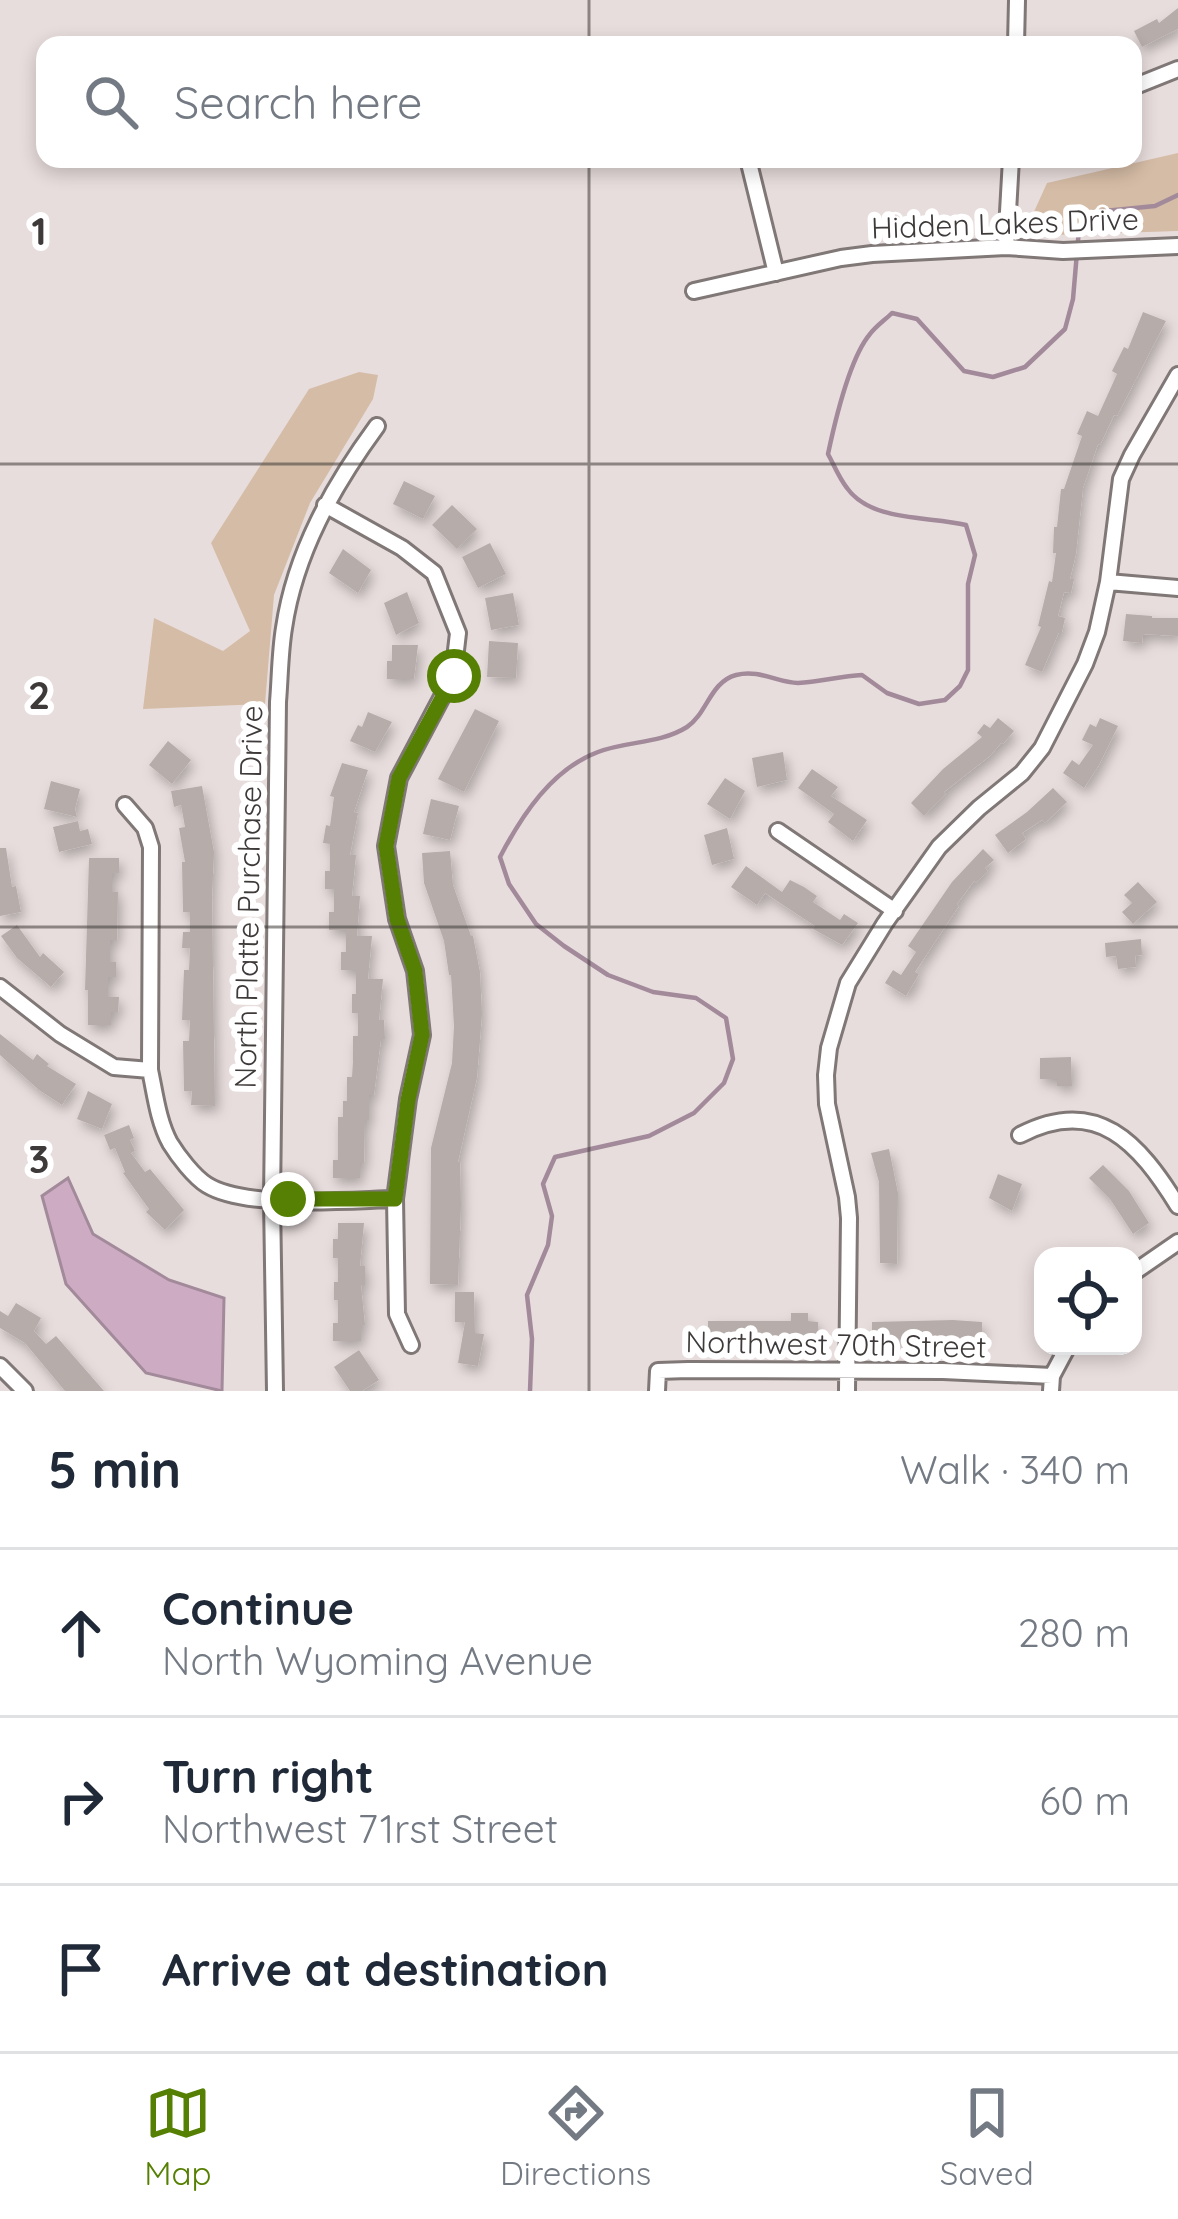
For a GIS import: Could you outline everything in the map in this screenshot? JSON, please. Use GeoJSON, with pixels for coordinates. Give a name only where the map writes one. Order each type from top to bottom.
{"type":"FeatureCollection","features":[{"type":"Feature","properties":{"kind":"street"},"geometry":{"type":"LineString","coordinates":[[1016,36],[1017,0]]}},
{"type":"Feature","properties":{"kind":"street"},"geometry":{"type":"LineString","coordinates":[[1142,83],[1178,69]]}},
{"type":"Feature","properties":{"kind":"street"},"geometry":{"type":"LineString","coordinates":[[750,168],[776,273]]}},
{"type":"Feature","properties":{"kind":"street"},"geometry":{"type":"LineString","coordinates":[[1006,247],[1010,168]]}},
{"type":"Feature","properties":{"kind":"street","name":"Hidden Lakes Drive"},"geometry":{"type":"LineString","coordinates":[[694,291],[872,254],[1178,246]]}},
{"type":"Feature","properties":{"kind":"street"},"geometry":{"type":"LineString","coordinates":[[847,1391],[849,1218],[826,1076],[848,983],[939,847],[1034,761],[1092,647],[1108,582],[1121,478],[1178,375]]}},
{"type":"Feature","properties":{"kind":"street","name":"North Platte Purchase Drive"},"geometry":{"type":"LineString","coordinates":[[275,1391],[272,1199],[278,702],[284,626],[301,561],[326,505],[377,426]]}},
{"type":"Feature","properties":{"kind":"street"},"geometry":{"type":"LineString","coordinates":[[326,505],[402,548],[434,573],[458,633],[454,676],[399,778],[386,846],[397,919],[415,971],[422,1035],[395,1199],[397,1314],[412,1345]]}},
{"type":"Feature","properties":{"kind":"street"},"geometry":{"type":"LineString","coordinates":[[1108,582],[1178,588]]}},
{"type":"Feature","properties":{"kind":"street"},"geometry":{"type":"LineString","coordinates":[[125,805],[146,828],[151,847],[150,1070],[169,1141],[206,1185],[237,1196],[395,1199]]}},
{"type":"Feature","properties":{"kind":"street"},"geometry":{"type":"LineString","coordinates":[[778,830],[895,910]]}},
{"type":"Feature","properties":{"kind":"street"},"geometry":{"type":"LineString","coordinates":[[0,987],[60,1034],[114,1067],[150,1070]]}},
{"type":"Feature","properties":{"kind":"street"},"geometry":{"type":"LineString","coordinates":[[1020,1136],[1043,1123],[1066,1120],[1118,1134],[1147,1159],[1178,1206]]}},
{"type":"Feature","properties":{"kind":"street"},"geometry":{"type":"LineString","coordinates":[[1142,1267],[1178,1242]]}},
{"type":"Feature","properties":{"kind":"street","name":"Northwest 70th Street"},"geometry":{"type":"LineString","coordinates":[[657,1391],[658,1371],[944,1371],[1051,1383],[1064,1355]]}},
{"type":"Feature","properties":{"kind":"street"},"geometry":{"type":"LineString","coordinates":[[0,1366],[25,1391]]}},
{"type":"Feature","properties":{"kind":"shaded area"},"geometry":{"type":"Polygon","coordinates":[[[1178,153],[1178,231],[1023,236],[1047,183],[1112,168],[1142,168],[1142,161],[1178,153]]]}},
{"type":"Feature","properties":{"kind":"shaded area"},"geometry":{"type":"Polygon","coordinates":[[[359,372],[378,375],[373,399],[310,503],[274,595],[265,704],[143,709],[154,618],[223,651],[250,631],[211,543],[309,389],[359,372]]]}},
{"type":"Feature","properties":{"kind":"shaded area"},"geometry":{"type":"Polygon","coordinates":[[[68,1178],[93,1234],[169,1280],[224,1298],[222,1391],[146,1373],[66,1284],[42,1196],[68,1178]]]}},
{"type":"Feature","properties":{"kind":"building"},"geometry":{"type":"Polygon","coordinates":[[[1178,8],[1178,29],[1142,47],[1142,36],[1134,31],[1157,19],[1159,23],[1178,8]]]}},
{"type":"Feature","properties":{"kind":"building"},"geometry":{"type":"Polygon","coordinates":[[[1143,312],[1166,321],[1098,444],[1083,488],[1071,593],[1064,592],[1058,616],[1065,618],[1062,632],[1042,672],[1025,665],[1052,582],[1061,489],[1087,411],[1098,416],[1117,374],[1112,371],[1124,347],[1128,349],[1143,312]]]}},
{"type":"Feature","properties":{"kind":"building"},"geometry":{"type":"Polygon","coordinates":[[[404,481],[435,496],[423,519],[393,504],[404,481]]]}},
{"type":"Feature","properties":{"kind":"building"},"geometry":{"type":"Polygon","coordinates":[[[452,505],[477,529],[457,549],[432,525],[452,505]]]}},
{"type":"Feature","properties":{"kind":"building"},"geometry":{"type":"Polygon","coordinates":[[[490,543],[506,574],[478,588],[462,557],[490,543]]]}},
{"type":"Feature","properties":{"kind":"building"},"geometry":{"type":"Polygon","coordinates":[[[343,549],[371,570],[358,593],[329,573],[343,549]]]}},
{"type":"Feature","properties":{"kind":"building"},"geometry":{"type":"Polygon","coordinates":[[[407,592],[419,623],[396,635],[384,603],[407,592]]]}},
{"type":"Feature","properties":{"kind":"building"},"geometry":{"type":"Polygon","coordinates":[[[513,593],[519,625],[491,630],[485,598],[513,593]]]}},
{"type":"Feature","properties":{"kind":"building"},"geometry":{"type":"Polygon","coordinates":[[[1126,614],[1178,618],[1178,636],[1143,634],[1142,643],[1123,641],[1126,614]]]}},
{"type":"Feature","properties":{"kind":"building"},"geometry":{"type":"Polygon","coordinates":[[[489,641],[518,643],[516,678],[487,677],[489,641]]]}},
{"type":"Feature","properties":{"kind":"building"},"geometry":{"type":"Polygon","coordinates":[[[392,645],[418,645],[414,679],[387,679],[392,645]]]}},
{"type":"Feature","properties":{"kind":"building"},"geometry":{"type":"Polygon","coordinates":[[[475,709],[499,721],[464,792],[438,779],[475,709]]]}},
{"type":"Feature","properties":{"kind":"building"},"geometry":{"type":"Polygon","coordinates":[[[368,712],[392,722],[375,752],[350,741],[368,712]]]}},
{"type":"Feature","properties":{"kind":"building"},"geometry":{"type":"Polygon","coordinates":[[[998,718],[1014,731],[944,792],[924,816],[911,803],[982,737],[977,733],[984,724],[990,728],[998,718]]]}},
{"type":"Feature","properties":{"kind":"building"},"geometry":{"type":"Polygon","coordinates":[[[1100,718],[1118,726],[1084,788],[1063,773],[1072,760],[1079,765],[1093,745],[1082,740],[1090,724],[1096,727],[1100,718]]]}},
{"type":"Feature","properties":{"kind":"building"},"geometry":{"type":"Polygon","coordinates":[[[168,741],[191,760],[172,784],[149,765],[168,741]]]}},
{"type":"Feature","properties":{"kind":"building"},"geometry":{"type":"Polygon","coordinates":[[[783,752],[787,780],[757,787],[752,758],[783,752]]]}},
{"type":"Feature","properties":{"kind":"building"},"geometry":{"type":"Polygon","coordinates":[[[342,763],[368,770],[354,812],[358,813],[350,855],[356,855],[352,896],[360,896],[357,936],[372,936],[368,979],[383,979],[379,1020],[384,1020],[385,1039],[381,1039],[374,1095],[369,1095],[360,1178],[333,1178],[338,1117],[343,1117],[343,1101],[347,1101],[353,1036],[358,1036],[358,1013],[352,1013],[356,970],[341,970],[346,930],[329,930],[334,889],[325,889],[330,844],[323,843],[326,825],[330,826],[334,797],[330,796],[342,763]]]}},
{"type":"Feature","properties":{"kind":"building"},"geometry":{"type":"Polygon","coordinates":[[[812,769],[838,787],[831,796],[867,820],[853,841],[828,822],[834,814],[798,788],[812,769]]]}},
{"type":"Feature","properties":{"kind":"building"},"geometry":{"type":"Polygon","coordinates":[[[725,778],[745,791],[730,819],[707,804],[725,778]]]}},
{"type":"Feature","properties":{"kind":"building"},"geometry":{"type":"Polygon","coordinates":[[[51,781],[80,789],[77,817],[44,809],[51,781]]]}},
{"type":"Feature","properties":{"kind":"building"},"geometry":{"type":"Polygon","coordinates":[[[202,786],[214,852],[215,1106],[191,1105],[192,1091],[184,1091],[183,1041],[189,1041],[190,1020],[182,1020],[184,970],[189,970],[190,948],[182,948],[183,932],[190,932],[190,912],[183,912],[185,862],[179,828],[185,827],[181,805],[174,807],[171,791],[202,786]]]}},
{"type":"Feature","properties":{"kind":"building"},"geometry":{"type":"Polygon","coordinates":[[[1053,788],[1067,802],[1045,823],[1042,820],[1022,833],[1026,839],[1008,853],[995,835],[1053,788]]]}},
{"type":"Feature","properties":{"kind":"building"},"geometry":{"type":"Polygon","coordinates":[[[431,799],[459,806],[450,840],[423,834],[431,799]]]}},
{"type":"Feature","properties":{"kind":"building"},"geometry":{"type":"Polygon","coordinates":[[[78,821],[80,831],[88,829],[92,844],[59,852],[53,827],[78,821]]]}},
{"type":"Feature","properties":{"kind":"building"},"geometry":{"type":"Polygon","coordinates":[[[727,828],[734,859],[712,865],[704,835],[727,828]]]}},
{"type":"Feature","properties":{"kind":"building"},"geometry":{"type":"Polygon","coordinates":[[[0,848],[6,848],[21,912],[0,916],[0,848]]]}},
{"type":"Feature","properties":{"kind":"building"},"geometry":{"type":"Polygon","coordinates":[[[983,849],[994,860],[957,904],[915,972],[919,974],[906,996],[885,983],[893,970],[901,975],[916,952],[908,946],[952,882],[983,849]]]}},
{"type":"Feature","properties":{"kind":"building"},"geometry":{"type":"Polygon","coordinates":[[[450,851],[453,885],[473,936],[482,1014],[477,1078],[458,1162],[458,1285],[430,1284],[431,1148],[452,1063],[454,1026],[451,975],[424,883],[422,853],[450,851]]]}},
{"type":"Feature","properties":{"kind":"building"},"geometry":{"type":"Polygon","coordinates":[[[89,858],[119,858],[119,873],[112,873],[112,892],[118,892],[117,940],[110,940],[116,977],[108,977],[108,997],[119,997],[111,1025],[88,1025],[89,858]]]}},
{"type":"Feature","properties":{"kind":"building"},"geometry":{"type":"Polygon","coordinates":[[[746,866],[782,892],[790,880],[804,887],[817,896],[813,902],[840,920],[844,914],[858,923],[842,945],[765,893],[757,905],[731,887],[746,866]]]}},
{"type":"Feature","properties":{"kind":"building"},"geometry":{"type":"Polygon","coordinates":[[[1138,882],[1157,902],[1133,924],[1122,912],[1132,903],[1124,895],[1138,882]]]}},
{"type":"Feature","properties":{"kind":"building"},"geometry":{"type":"Polygon","coordinates":[[[17,925],[40,957],[43,953],[64,972],[51,987],[17,958],[1,936],[17,925]]]}},
{"type":"Feature","properties":{"kind":"building"},"geometry":{"type":"Polygon","coordinates":[[[1141,939],[1142,955],[1135,956],[1136,967],[1118,969],[1116,956],[1106,957],[1105,943],[1141,939]]]}},
{"type":"Feature","properties":{"kind":"building"},"geometry":{"type":"Polygon","coordinates":[[[0,1034],[33,1060],[37,1054],[76,1084],[62,1105],[0,1055],[0,1034]]]}},
{"type":"Feature","properties":{"kind":"building"},"geometry":{"type":"Polygon","coordinates":[[[1071,1057],[1072,1086],[1057,1086],[1057,1079],[1040,1079],[1040,1058],[1071,1057]]]}},
{"type":"Feature","properties":{"kind":"building"},"geometry":{"type":"Polygon","coordinates":[[[88,1091],[112,1104],[102,1129],[77,1119],[88,1091]]]}},
{"type":"Feature","properties":{"kind":"building"},"geometry":{"type":"Polygon","coordinates":[[[129,1125],[135,1151],[131,1153],[184,1210],[165,1230],[146,1212],[149,1209],[104,1135],[129,1125]]]}},
{"type":"Feature","properties":{"kind":"building"},"geometry":{"type":"Polygon","coordinates":[[[889,1149],[898,1193],[897,1264],[880,1263],[879,1182],[871,1153],[889,1149]]]}},
{"type":"Feature","properties":{"kind":"building"},"geometry":{"type":"Polygon","coordinates":[[[1103,1165],[1129,1191],[1149,1223],[1133,1234],[1089,1178],[1103,1165]]]}},
{"type":"Feature","properties":{"kind":"building"},"geometry":{"type":"Polygon","coordinates":[[[998,1174],[1022,1184],[1012,1211],[989,1198],[998,1174]]]}},
{"type":"Feature","properties":{"kind":"building"},"geometry":{"type":"Polygon","coordinates":[[[338,1223],[364,1223],[361,1341],[333,1341],[333,1323],[338,1323],[334,1282],[338,1282],[338,1258],[333,1258],[333,1239],[338,1239],[338,1223]]]}},
{"type":"Feature","properties":{"kind":"building"},"geometry":{"type":"Polygon","coordinates":[[[455,1292],[474,1292],[475,1333],[484,1334],[478,1366],[458,1363],[465,1322],[455,1322],[455,1292]]]}},
{"type":"Feature","properties":{"kind":"building"},"geometry":{"type":"Polygon","coordinates":[[[16,1303],[41,1318],[34,1331],[46,1344],[56,1336],[104,1391],[65,1391],[25,1343],[0,1328],[0,1311],[8,1316],[16,1303]]]}},
{"type":"Feature","properties":{"kind":"building"},"geometry":{"type":"Polygon","coordinates":[[[791,1313],[808,1313],[808,1321],[818,1322],[818,1337],[708,1338],[708,1321],[791,1321],[791,1313]]]}},
{"type":"Feature","properties":{"kind":"building"},"geometry":{"type":"Polygon","coordinates":[[[872,1322],[982,1322],[982,1338],[872,1338],[872,1322]]]}},
{"type":"Feature","properties":{"kind":"building"},"geometry":{"type":"Polygon","coordinates":[[[359,1350],[379,1380],[362,1391],[350,1391],[334,1367],[359,1350]]]}},
{"type":"Feature","properties":{"kind":"waterway"},"geometry":{"type":"LineString","coordinates":[[530,1391],[532,1339],[527,1295],[548,1245],[552,1216],[543,1184],[555,1157],[649,1136],[694,1113],[724,1083],[733,1059],[726,1018],[696,998],[653,992],[608,975],[536,924],[509,884],[500,857],[529,810],[566,770],[598,752],[666,737],[687,727],[720,684],[736,675],[798,683],[862,675],[887,693],[919,704],[945,700],[960,686],[968,670],[968,584],[975,555],[966,525],[871,507],[847,488],[828,454],[862,345],[892,313],[917,319],[964,371],[993,377],[1025,367],[1065,329],[1073,299],[1079,229],[1094,212],[1155,206],[1178,195]]}},
{"type":"Feature","properties":{"kind":"route"},"geometry":{"type":"LineString","coordinates":[[288,1199],[395,1199],[422,1035],[415,971],[397,919],[386,846],[399,778],[454,676]]}}]}
